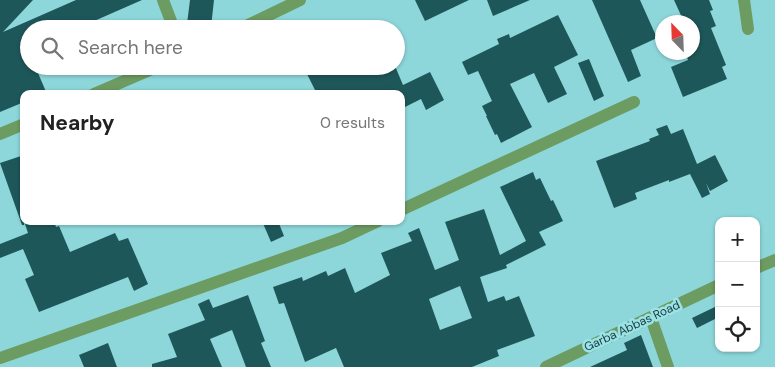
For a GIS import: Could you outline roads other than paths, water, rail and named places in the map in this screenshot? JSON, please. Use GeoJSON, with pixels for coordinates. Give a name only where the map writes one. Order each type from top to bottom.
{"type":"FeatureCollection","features":[{"type":"Feature","properties":{"kind":"street"},"geometry":{"type":"LineString","coordinates":[[163,0],[171,20]]}},
{"type":"Feature","properties":{"kind":"street"},"geometry":{"type":"LineString","coordinates":[[259,20],[300,0]]}},
{"type":"Feature","properties":{"kind":"street"},"geometry":{"type":"LineString","coordinates":[[744,0],[748,29]]}},
{"type":"Feature","properties":{"kind":"street"},"geometry":{"type":"LineString","coordinates":[[103,90],[138,75]]}},
{"type":"Feature","properties":{"kind":"street"},"geometry":{"type":"LineString","coordinates":[[405,208],[634,102]]}},
{"type":"Feature","properties":{"kind":"street"},"geometry":{"type":"LineString","coordinates":[[0,134],[20,126]]}},
{"type":"Feature","properties":{"kind":"street"},"geometry":{"type":"LineString","coordinates":[[0,358],[342,238],[370,225]]}},
{"type":"Feature","properties":{"kind":"street"},"geometry":{"type":"LineString","coordinates":[[760,266],[775,260]]}},
{"type":"Feature","properties":{"kind":"street","name":"Garba Abbas Road"},"geometry":{"type":"LineString","coordinates":[[546,367],[715,287]]}},
{"type":"Feature","properties":{"kind":"street"},"geometry":{"type":"LineString","coordinates":[[651,318],[668,367]]}}]}
